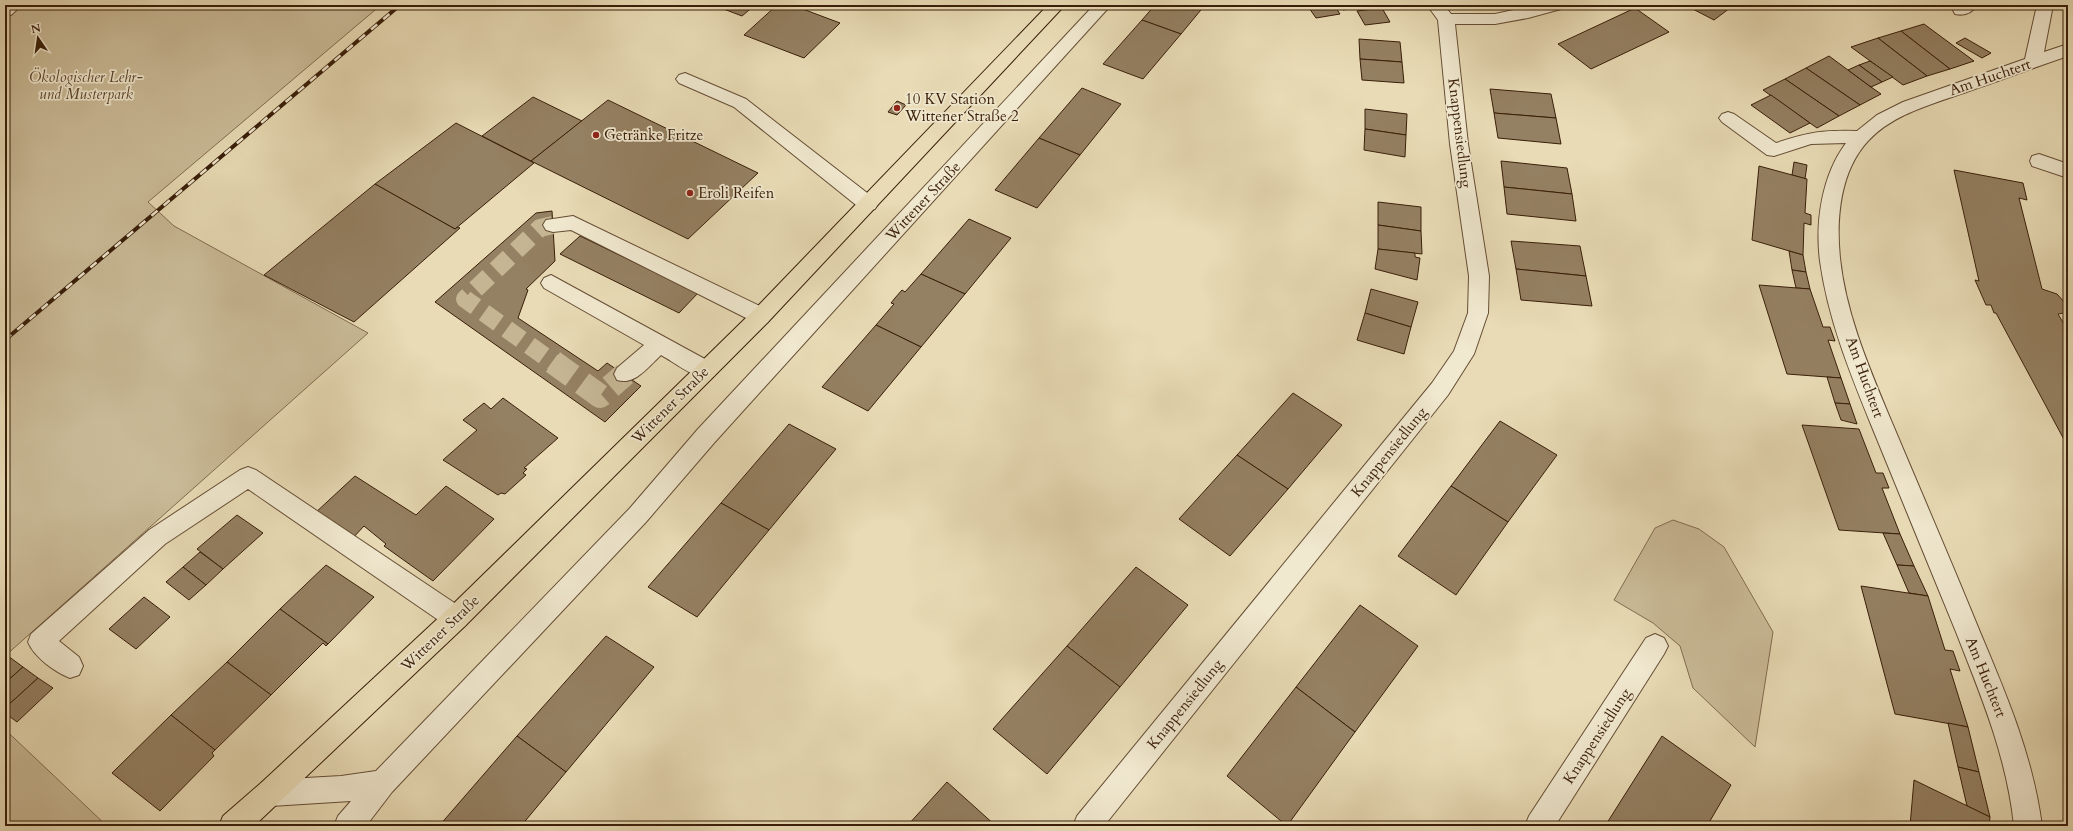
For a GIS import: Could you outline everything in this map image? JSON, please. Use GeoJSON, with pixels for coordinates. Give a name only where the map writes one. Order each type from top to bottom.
{"type":"FeatureCollection","features":[{"type":"Feature","properties":{"kind":"main road","name":"Wittener Straße"},"geometry":{"type":"LineString","coordinates":[[233,826],[271,793],[456,618],[761,316],[1057,5]]}},
{"type":"Feature","properties":{"kind":"street"},"geometry":{"type":"LineString","coordinates":[[5,11],[14,5]]}},
{"type":"Feature","properties":{"kind":"street","name":"Wittener Straße"},"geometry":{"type":"LineString","coordinates":[[348,826],[383,783],[638,515],[711,430],[1102,5]]}},
{"type":"Feature","properties":{"kind":"street"},"geometry":{"type":"LineString","coordinates":[[1441,12],[1495,19],[1528,13],[1555,5]]}},
{"type":"Feature","properties":{"kind":"street"},"geometry":{"type":"LineString","coordinates":[[2033,62],[2045,5]]}},
{"type":"Feature","properties":{"kind":"street","name":"Knappensiedlung"},"geometry":{"type":"LineString","coordinates":[[1087,826],[1440,389],[1463,354],[1478,313],[1479,276],[1441,12]]}},
{"type":"Feature","properties":{"kind":"street","name":"Am Huchtert"},"geometry":{"type":"LineString","coordinates":[[2028,826],[2020,771],[2001,711],[1863,379],[1842,313],[1830,260],[1829,228],[1834,192],[1844,162],[1860,138],[1876,123],[1906,107],[2068,50]]}},
{"type":"Feature","properties":{"kind":"street"},"geometry":{"type":"LineString","coordinates":[[685,79],[740,103],[836,177],[868,204]]}},
{"type":"Feature","properties":{"kind":"street"},"geometry":{"type":"LineString","coordinates":[[1728,118],[1774,150],[1810,138],[1827,136],[1860,138]]}},
{"type":"Feature","properties":{"kind":"street"},"geometry":{"type":"LineString","coordinates":[[2040,160],[2068,171]]}},
{"type":"Feature","properties":{"kind":"street"},"geometry":{"type":"LineString","coordinates":[[553,225],[573,223],[761,316]]}},
{"type":"Feature","properties":{"kind":"street"},"geometry":{"type":"LineString","coordinates":[[551,283],[706,370]]}},
{"type":"Feature","properties":{"kind":"street"},"geometry":{"type":"LineString","coordinates":[[625,374],[659,344]]}},
{"type":"Feature","properties":{"kind":"street"},"geometry":{"type":"LineString","coordinates":[[70,666],[40,642],[157,537],[248,477],[456,618]]}},
{"type":"Feature","properties":{"kind":"street","name":"Knappensiedlung"},"geometry":{"type":"LineString","coordinates":[[1539,826],[1655,646]]}},
{"type":"Feature","properties":{"kind":"street"},"geometry":{"type":"LineString","coordinates":[[271,793],[341,789],[383,783]]}},
{"type":"Feature","properties":{"kind":"green space","name":"Ökologischer Lehr- und Musterpark"},"geometry":{"type":"Polygon","coordinates":[[[5,5],[381,5],[148,202],[174,226],[368,333],[5,656],[5,5]]]}},
{"type":"Feature","properties":{"kind":"green space"},"geometry":{"type":"Polygon","coordinates":[[[1673,520],[1699,529],[1724,547],[1773,632],[1755,747],[1693,688],[1680,646],[1653,623],[1614,600],[1655,528],[1673,520]]]}},
{"type":"Feature","properties":{"kind":"green space"},"geometry":{"type":"Polygon","coordinates":[[[5,730],[14,738],[107,826],[5,826],[5,730]]]}},
{"type":"Feature","properties":{"kind":"building"},"geometry":{"type":"Polygon","coordinates":[[[713,5],[755,5],[742,16],[713,5]]]}},
{"type":"Feature","properties":{"kind":"building"},"geometry":{"type":"Polygon","coordinates":[[[777,5],[792,5],[840,23],[804,58],[744,35],[777,5]]]}},
{"type":"Feature","properties":{"kind":"building"},"geometry":{"type":"Polygon","coordinates":[[[1155,5],[1205,5],[1181,34],[1142,20],[1155,5]]]}},
{"type":"Feature","properties":{"kind":"building"},"geometry":{"type":"Polygon","coordinates":[[[1307,5],[1334,5],[1340,14],[1316,18],[1307,5]]]}},
{"type":"Feature","properties":{"kind":"building"},"geometry":{"type":"Polygon","coordinates":[[[1339,5],[1370,5],[1343,10],[1339,5]]]}},
{"type":"Feature","properties":{"kind":"building"},"geometry":{"type":"Polygon","coordinates":[[[1685,5],[1734,5],[1714,20],[1685,5]]]}},
{"type":"Feature","properties":{"kind":"building"},"geometry":{"type":"Polygon","coordinates":[[[1382,8],[1390,22],[1365,25],[1357,11],[1382,8]]]}},
{"type":"Feature","properties":{"kind":"building"},"geometry":{"type":"Polygon","coordinates":[[[1635,8],[1669,32],[1591,69],[1558,44],[1635,8]]]}},
{"type":"Feature","properties":{"kind":"building"},"geometry":{"type":"Polygon","coordinates":[[[1142,20],[1181,34],[1143,79],[1103,64],[1142,20]]]}},
{"type":"Feature","properties":{"kind":"building"},"geometry":{"type":"Polygon","coordinates":[[[1924,24],[1974,61],[1950,69],[1901,31],[1924,24]]]}},
{"type":"Feature","properties":{"kind":"building"},"geometry":{"type":"Polygon","coordinates":[[[1901,31],[1950,69],[1927,76],[1878,38],[1901,31]]]}},
{"type":"Feature","properties":{"kind":"building"},"geometry":{"type":"Polygon","coordinates":[[[1878,38],[1927,76],[1903,85],[1851,47],[1878,38]]]}},
{"type":"Feature","properties":{"kind":"building"},"geometry":{"type":"Polygon","coordinates":[[[1965,38],[1991,53],[1982,58],[1956,43],[1965,38]]]}},
{"type":"Feature","properties":{"kind":"building"},"geometry":{"type":"Polygon","coordinates":[[[1359,39],[1400,42],[1402,62],[1360,59],[1359,39]]]}},
{"type":"Feature","properties":{"kind":"building"},"geometry":{"type":"Polygon","coordinates":[[[1829,56],[1881,94],[1860,105],[1806,68],[1829,56]]]}},
{"type":"Feature","properties":{"kind":"building"},"geometry":{"type":"Polygon","coordinates":[[[1360,59],[1402,62],[1404,83],[1362,80],[1360,59]]]}},
{"type":"Feature","properties":{"kind":"building"},"geometry":{"type":"Polygon","coordinates":[[[1870,61],[1893,77],[1882,82],[1859,65],[1870,61]]]}},
{"type":"Feature","properties":{"kind":"building"},"geometry":{"type":"Polygon","coordinates":[[[1859,65],[1882,82],[1871,87],[1848,70],[1859,65]]]}},
{"type":"Feature","properties":{"kind":"building"},"geometry":{"type":"Polygon","coordinates":[[[1806,68],[1860,105],[1839,116],[1785,79],[1806,68]]]}},
{"type":"Feature","properties":{"kind":"building"},"geometry":{"type":"Polygon","coordinates":[[[1785,79],[1839,116],[1817,128],[1763,90],[1785,79]]]}},
{"type":"Feature","properties":{"kind":"building"},"geometry":{"type":"Polygon","coordinates":[[[1082,88],[1121,104],[1080,155],[1039,138],[1082,88]]]}},
{"type":"Feature","properties":{"kind":"building"},"geometry":{"type":"Polygon","coordinates":[[[1490,89],[1551,94],[1556,118],[1494,113],[1490,89]]]}},
{"type":"Feature","properties":{"kind":"building"},"geometry":{"type":"Polygon","coordinates":[[[1771,95],[1810,123],[1790,133],[1751,105],[1771,95]]]}},
{"type":"Feature","properties":{"kind":"building"},"geometry":{"type":"Polygon","coordinates":[[[533,97],[582,121],[531,161],[482,136],[533,97]]]}},
{"type":"Feature","properties":{"kind":"building"},"geometry":{"type":"Polygon","coordinates":[[[608,100],[758,173],[688,239],[531,161],[608,100]]]}},
{"type":"Feature","properties":{"kind":"building","name":"10 KV Station Wittener Straße 2"},"geometry":{"type":"Polygon","coordinates":[[[897,101],[906,105],[897,115],[888,112],[897,101]]]}},
{"type":"Feature","properties":{"kind":"building"},"geometry":{"type":"Polygon","coordinates":[[[1365,109],[1407,114],[1406,135],[1365,129],[1365,109]]]}},
{"type":"Feature","properties":{"kind":"building"},"geometry":{"type":"Polygon","coordinates":[[[1494,113],[1556,118],[1561,144],[1498,138],[1494,113]]]}},
{"type":"Feature","properties":{"kind":"building"},"geometry":{"type":"Polygon","coordinates":[[[456,123],[534,163],[455,229],[375,184],[456,123]]]}},
{"type":"Feature","properties":{"kind":"building"},"geometry":{"type":"Polygon","coordinates":[[[1365,129],[1406,135],[1405,157],[1364,150],[1365,129]]]}},
{"type":"Feature","properties":{"kind":"building"},"geometry":{"type":"Polygon","coordinates":[[[1039,138],[1080,155],[1037,208],[995,190],[1039,138]]]}},
{"type":"Feature","properties":{"kind":"building"},"geometry":{"type":"Polygon","coordinates":[[[1501,161],[1567,168],[1572,194],[1504,187],[1501,161]]]}},
{"type":"Feature","properties":{"kind":"building"},"geometry":{"type":"Polygon","coordinates":[[[1794,162],[1807,165],[1805,179],[1792,175],[1794,162]]]}},
{"type":"Feature","properties":{"kind":"building"},"geometry":{"type":"Polygon","coordinates":[[[1759,166],[1807,179],[1805,213],[1811,215],[1811,225],[1804,223],[1803,255],[1752,240],[1759,166]]]}},
{"type":"Feature","properties":{"kind":"building"},"geometry":{"type":"Polygon","coordinates":[[[1954,170],[2023,183],[2027,200],[2019,198],[2042,289],[2057,294],[2066,304],[2067,310],[2064,313],[2058,314],[2068,331],[2068,447],[1996,313],[1994,313],[1991,305],[1986,305],[1975,280],[1979,281],[1954,170]]]}},
{"type":"Feature","properties":{"kind":"building"},"geometry":{"type":"Polygon","coordinates":[[[375,184],[455,229],[458,227],[460,228],[354,322],[264,275],[375,184]]]}},
{"type":"Feature","properties":{"kind":"building"},"geometry":{"type":"Polygon","coordinates":[[[1504,187],[1572,194],[1576,221],[1507,214],[1504,187]]]}},
{"type":"Feature","properties":{"kind":"building"},"geometry":{"type":"Polygon","coordinates":[[[1378,202],[1421,207],[1421,231],[1378,225],[1378,202]]]}},
{"type":"Feature","properties":{"kind":"building"},"geometry":{"type":"Polygon","coordinates":[[[552,211],[555,261],[526,289],[528,290],[518,318],[598,371],[607,363],[641,386],[605,422],[435,302],[536,213],[552,211]]]}},
{"type":"Feature","properties":{"kind":"building"},"geometry":{"type":"Polygon","coordinates":[[[969,219],[1011,238],[965,294],[921,274],[969,219]]]}},
{"type":"Feature","properties":{"kind":"building"},"geometry":{"type":"Polygon","coordinates":[[[1378,225],[1421,231],[1422,254],[1378,249],[1378,225]]]}},
{"type":"Feature","properties":{"kind":"building"},"geometry":{"type":"Polygon","coordinates":[[[580,236],[698,293],[679,313],[560,254],[580,236]]]}},
{"type":"Feature","properties":{"kind":"building"},"geometry":{"type":"Polygon","coordinates":[[[1511,241],[1580,246],[1586,276],[1516,269],[1511,241]]]}},
{"type":"Feature","properties":{"kind":"building"},"geometry":{"type":"Polygon","coordinates":[[[1378,249],[1415,253],[1415,257],[1420,258],[1417,280],[1375,269],[1378,249]]]}},
{"type":"Feature","properties":{"kind":"building"},"geometry":{"type":"Polygon","coordinates":[[[1789,251],[1803,255],[1806,272],[1792,270],[1789,251]]]}},
{"type":"Feature","properties":{"kind":"building"},"geometry":{"type":"Polygon","coordinates":[[[1516,269],[1586,276],[1592,306],[1521,300],[1516,269]]]}},
{"type":"Feature","properties":{"kind":"building"},"geometry":{"type":"Polygon","coordinates":[[[1792,270],[1806,272],[1810,289],[1796,288],[1792,270]]]}},
{"type":"Feature","properties":{"kind":"building"},"geometry":{"type":"Polygon","coordinates":[[[921,274],[965,294],[921,347],[876,325],[894,304],[891,303],[902,290],[905,292],[921,274]]]}},
{"type":"Feature","properties":{"kind":"building"},"geometry":{"type":"Polygon","coordinates":[[[1759,285],[1810,289],[1823,327],[1830,327],[1835,341],[1828,340],[1841,378],[1787,374],[1759,285]]]}},
{"type":"Feature","properties":{"kind":"building"},"geometry":{"type":"Polygon","coordinates":[[[1371,289],[1418,302],[1411,327],[1365,313],[1371,289]]]}},
{"type":"Feature","properties":{"kind":"building"},"geometry":{"type":"Polygon","coordinates":[[[1365,313],[1411,327],[1404,354],[1357,340],[1365,313]]]}},
{"type":"Feature","properties":{"kind":"building"},"geometry":{"type":"Polygon","coordinates":[[[876,325],[921,347],[868,411],[822,387],[876,325]]]}},
{"type":"Feature","properties":{"kind":"building"},"geometry":{"type":"Polygon","coordinates":[[[1827,377],[1841,378],[1850,404],[1835,403],[1827,377]]]}},
{"type":"Feature","properties":{"kind":"building"},"geometry":{"type":"Polygon","coordinates":[[[1293,393],[1342,425],[1288,489],[1237,455],[1293,393]]]}},
{"type":"Feature","properties":{"kind":"building"},"geometry":{"type":"Polygon","coordinates":[[[503,398],[558,438],[524,468],[527,469],[523,473],[526,475],[505,494],[501,493],[498,495],[443,460],[477,430],[463,420],[484,403],[491,409],[503,398]]]}},
{"type":"Feature","properties":{"kind":"building"},"geometry":{"type":"Polygon","coordinates":[[[1835,403],[1850,404],[1857,424],[1841,420],[1835,403]]]}},
{"type":"Feature","properties":{"kind":"building"},"geometry":{"type":"Polygon","coordinates":[[[1500,421],[1557,455],[1508,522],[1451,486],[1500,421]]]}},
{"type":"Feature","properties":{"kind":"building"},"geometry":{"type":"Polygon","coordinates":[[[789,424],[836,449],[769,530],[721,503],[789,424]]]}},
{"type":"Feature","properties":{"kind":"building"},"geometry":{"type":"Polygon","coordinates":[[[1802,425],[1859,429],[1876,473],[1883,473],[1889,488],[1882,488],[1900,534],[1839,530],[1802,425]]]}},
{"type":"Feature","properties":{"kind":"building"},"geometry":{"type":"Polygon","coordinates":[[[1237,455],[1288,489],[1230,556],[1179,519],[1237,455]]]}},
{"type":"Feature","properties":{"kind":"building"},"geometry":{"type":"Polygon","coordinates":[[[355,476],[416,515],[446,486],[494,519],[433,581],[384,546],[386,544],[364,526],[351,540],[314,514],[355,476]]]}},
{"type":"Feature","properties":{"kind":"building"},"geometry":{"type":"Polygon","coordinates":[[[1451,486],[1508,522],[1456,595],[1398,556],[1451,486]]]}},
{"type":"Feature","properties":{"kind":"building"},"geometry":{"type":"Polygon","coordinates":[[[721,503],[769,530],[697,617],[648,587],[721,503]]]}},
{"type":"Feature","properties":{"kind":"building"},"geometry":{"type":"Polygon","coordinates":[[[237,515],[263,533],[223,569],[197,549],[237,515]]]}},
{"type":"Feature","properties":{"kind":"building"},"geometry":{"type":"Polygon","coordinates":[[[1883,533],[1900,534],[1914,566],[1897,565],[1883,533]]]}},
{"type":"Feature","properties":{"kind":"building"},"geometry":{"type":"Polygon","coordinates":[[[200,552],[223,569],[206,585],[183,567],[200,552]]]}},
{"type":"Feature","properties":{"kind":"building"},"geometry":{"type":"Polygon","coordinates":[[[326,565],[374,597],[328,644],[280,609],[326,565]]]}},
{"type":"Feature","properties":{"kind":"building"},"geometry":{"type":"Polygon","coordinates":[[[1897,565],[1914,566],[1928,596],[1909,593],[1897,565]]]}},
{"type":"Feature","properties":{"kind":"building"},"geometry":{"type":"Polygon","coordinates":[[[183,567],[206,585],[189,600],[166,582],[183,567]]]}},
{"type":"Feature","properties":{"kind":"building"},"geometry":{"type":"Polygon","coordinates":[[[1136,567],[1188,605],[1120,687],[1067,646],[1136,567]]]}},
{"type":"Feature","properties":{"kind":"building"},"geometry":{"type":"Polygon","coordinates":[[[1861,586],[1928,596],[1945,650],[1953,651],[1960,671],[1950,669],[1968,727],[1895,714],[1861,586]]]}},
{"type":"Feature","properties":{"kind":"building"},"geometry":{"type":"Polygon","coordinates":[[[144,597],[170,617],[136,649],[109,629],[144,597]]]}},
{"type":"Feature","properties":{"kind":"building"},"geometry":{"type":"Polygon","coordinates":[[[1360,605],[1418,646],[1355,732],[1296,687],[1360,605]]]}},
{"type":"Feature","properties":{"kind":"building"},"geometry":{"type":"Polygon","coordinates":[[[280,609],[328,644],[326,646],[323,643],[271,695],[227,662],[280,609]]]}},
{"type":"Feature","properties":{"kind":"building"},"geometry":{"type":"Polygon","coordinates":[[[606,636],[654,667],[566,772],[517,736],[606,636]]]}},
{"type":"Feature","properties":{"kind":"building"},"geometry":{"type":"Polygon","coordinates":[[[1067,646],[1120,687],[1047,774],[993,729],[1067,646]]]}},
{"type":"Feature","properties":{"kind":"building"},"geometry":{"type":"Polygon","coordinates":[[[8,656],[23,667],[5,683],[5,659],[8,656]]]}},
{"type":"Feature","properties":{"kind":"building"},"geometry":{"type":"Polygon","coordinates":[[[227,662],[271,695],[215,750],[171,715],[227,662]]]}},
{"type":"Feature","properties":{"kind":"building"},"geometry":{"type":"Polygon","coordinates":[[[23,667],[38,678],[5,708],[5,683],[23,667]]]}},
{"type":"Feature","properties":{"kind":"building"},"geometry":{"type":"Polygon","coordinates":[[[38,678],[53,688],[17,722],[5,713],[5,708],[38,678]]]}},
{"type":"Feature","properties":{"kind":"building"},"geometry":{"type":"Polygon","coordinates":[[[1296,687],[1355,732],[1287,826],[1227,776],[1296,687]]]}},
{"type":"Feature","properties":{"kind":"building"},"geometry":{"type":"Polygon","coordinates":[[[171,715],[215,750],[212,753],[214,756],[160,811],[112,773],[171,715]]]}},
{"type":"Feature","properties":{"kind":"building"},"geometry":{"type":"Polygon","coordinates":[[[1948,723],[1968,727],[1979,772],[1958,767],[1948,723]]]}},
{"type":"Feature","properties":{"kind":"building"},"geometry":{"type":"Polygon","coordinates":[[[517,736],[566,772],[521,826],[439,826],[517,736]]]}},
{"type":"Feature","properties":{"kind":"building"},"geometry":{"type":"Polygon","coordinates":[[[1662,736],[1731,785],[1707,826],[1605,826],[1662,736]]]}},
{"type":"Feature","properties":{"kind":"building"},"geometry":{"type":"Polygon","coordinates":[[[1958,767],[1979,772],[1990,817],[1967,806],[1958,767]]]}},
{"type":"Feature","properties":{"kind":"building"},"geometry":{"type":"Polygon","coordinates":[[[1914,780],[1990,817],[1989,826],[1910,826],[1914,780]]]}},
{"type":"Feature","properties":{"kind":"building"},"geometry":{"type":"Polygon","coordinates":[[[947,782],[996,826],[907,826],[947,782]]]}},
{"type":"Feature","properties":{"kind":"tunnel"},"geometry":{"type":"LineString","coordinates":[[553,225],[540,228],[465,299],[554,363]]}},
{"type":"Feature","properties":{"kind":"tunnel"},"geometry":{"type":"LineString","coordinates":[[553,362],[600,396],[625,374]]}},
{"type":"Feature","properties":{"kind":"railway"},"geometry":{"type":"LineString","coordinates":[[5,340],[400,5]]}},
{"type":"Feature","properties":{"kind":"place","name":"10 KV Station Wittener Straße 2"},"geometry":{"type":"Point","coordinates":[897,108]}},
{"type":"Feature","properties":{"kind":"place","name":"Getränke Fritze"},"geometry":{"type":"Point","coordinates":[596,135]}},
{"type":"Feature","properties":{"kind":"place","name":"Eroli Reifen"},"geometry":{"type":"Point","coordinates":[690,193]}}]}
